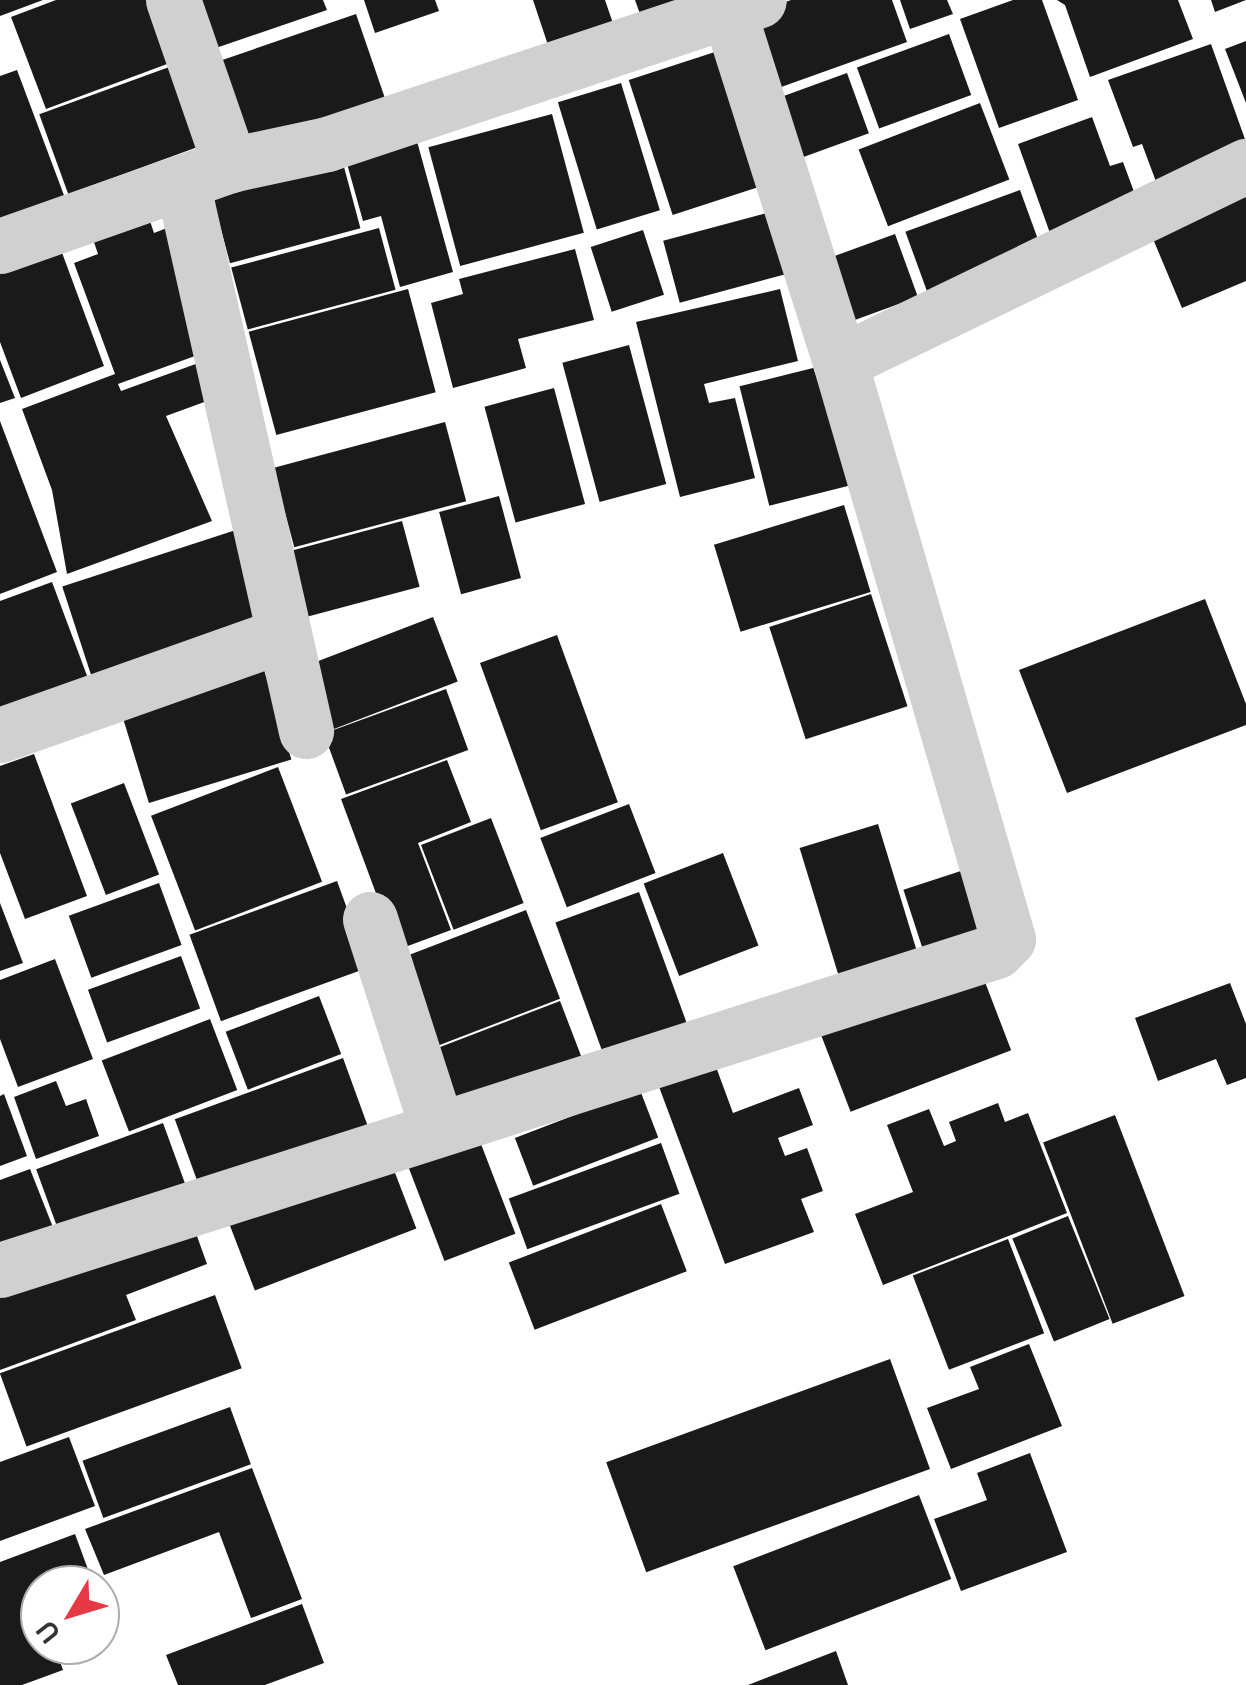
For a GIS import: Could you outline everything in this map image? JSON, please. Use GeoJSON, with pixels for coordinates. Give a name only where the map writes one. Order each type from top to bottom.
{"type":"FeatureCollection","features":[{"type":"Feature","properties":{"kind":"street"},"geometry":{"type":"LineString","coordinates":[[173,0],[283,635],[306,731]]}},
{"type":"Feature","properties":{"kind":"street"},"geometry":{"type":"LineString","coordinates":[[0,246],[206,174],[327,144],[737,5],[1008,940],[996,951],[0,1270]]}},
{"type":"Feature","properties":{"kind":"street"},"geometry":{"type":"LineString","coordinates":[[840,362],[1143,222],[1246,166]]}},
{"type":"Feature","properties":{"kind":"street"},"geometry":{"type":"LineString","coordinates":[[0,735],[283,635]]}},
{"type":"Feature","properties":{"kind":"street"},"geometry":{"type":"LineString","coordinates":[[370,919],[438,1128]]}},
{"type":"Feature","properties":{"kind":"building"},"geometry":{"type":"Polygon","coordinates":[[[0,0],[43,0],[0,16],[0,0]]]}},
{"type":"Feature","properties":{"kind":"building"},"geometry":{"type":"Polygon","coordinates":[[[56,0],[164,0],[186,57],[46,109],[11,17],[56,0]]]}},
{"type":"Feature","properties":{"kind":"building"},"geometry":{"type":"Polygon","coordinates":[[[192,0],[323,0],[327,10],[210,50],[192,0]]]}},
{"type":"Feature","properties":{"kind":"building"},"geometry":{"type":"Polygon","coordinates":[[[364,0],[435,0],[439,11],[375,33],[364,0]]]}},
{"type":"Feature","properties":{"kind":"building"},"geometry":{"type":"Polygon","coordinates":[[[533,0],[605,0],[617,35],[552,57],[533,0]]]}},
{"type":"Feature","properties":{"kind":"building"},"geometry":{"type":"Polygon","coordinates":[[[635,0],[723,0],[645,28],[635,0]]]}},
{"type":"Feature","properties":{"kind":"building"},"geometry":{"type":"Polygon","coordinates":[[[791,0],[892,0],[907,42],[770,91],[743,17],[791,0]]]}},
{"type":"Feature","properties":{"kind":"building"},"geometry":{"type":"Polygon","coordinates":[[[900,0],[947,0],[953,14],[910,29],[900,0]]]}},
{"type":"Feature","properties":{"kind":"building"},"geometry":{"type":"Polygon","coordinates":[[[1013,0],[1042,0],[1078,100],[999,128],[960,19],[1013,0]]]}},
{"type":"Feature","properties":{"kind":"building"},"geometry":{"type":"Polygon","coordinates":[[[1057,0],[1178,0],[1193,39],[1090,77],[1065,5],[1057,0]]]}},
{"type":"Feature","properties":{"kind":"building"},"geometry":{"type":"Polygon","coordinates":[[[1211,0],[1246,0],[1215,12],[1211,0]]]}},
{"type":"Feature","properties":{"kind":"building"},"geometry":{"type":"Polygon","coordinates":[[[356,14],[385,97],[240,147],[211,64],[356,14]]]}},
{"type":"Feature","properties":{"kind":"building"},"geometry":{"type":"Polygon","coordinates":[[[949,34],[971,95],[879,129],[857,68],[949,34]]]}},
{"type":"Feature","properties":{"kind":"building"},"geometry":{"type":"Polygon","coordinates":[[[1246,41],[1246,103],[1225,49],[1246,41]]]}},
{"type":"Feature","properties":{"kind":"building"},"geometry":{"type":"Polygon","coordinates":[[[1211,44],[1246,142],[1158,187],[1142,144],[1133,147],[1108,80],[1211,44]]]}},
{"type":"Feature","properties":{"kind":"building"},"geometry":{"type":"Polygon","coordinates":[[[721,50],[765,185],[673,215],[629,80],[721,50]]]}},
{"type":"Feature","properties":{"kind":"building"},"geometry":{"type":"Polygon","coordinates":[[[183,62],[212,142],[68,194],[39,114],[183,62]]]}},
{"type":"Feature","properties":{"kind":"building"},"geometry":{"type":"Polygon","coordinates":[[[17,70],[65,198],[0,223],[0,76],[17,70]]]}},
{"type":"Feature","properties":{"kind":"building"},"geometry":{"type":"Polygon","coordinates":[[[847,73],[869,133],[789,162],[767,102],[847,73]]]}},
{"type":"Feature","properties":{"kind":"building"},"geometry":{"type":"Polygon","coordinates":[[[621,83],[660,210],[597,229],[558,102],[621,83]]]}},
{"type":"Feature","properties":{"kind":"building"},"geometry":{"type":"Polygon","coordinates":[[[980,103],[1009,180],[888,226],[859,150],[980,103]]]}},
{"type":"Feature","properties":{"kind":"building"},"geometry":{"type":"Polygon","coordinates":[[[552,114],[584,233],[460,266],[428,147],[552,114]]]}},
{"type":"Feature","properties":{"kind":"building"},"geometry":{"type":"Polygon","coordinates":[[[1092,117],[1110,166],[1123,162],[1143,216],[1055,247],[1018,144],[1092,117]]]}},
{"type":"Feature","properties":{"kind":"building"},"geometry":{"type":"Polygon","coordinates":[[[415,134],[453,272],[400,287],[381,216],[363,221],[344,153],[415,134]]]}},
{"type":"Feature","properties":{"kind":"building"},"geometry":{"type":"Polygon","coordinates":[[[340,152],[360,228],[230,263],[210,187],[340,152]]]}},
{"type":"Feature","properties":{"kind":"building"},"geometry":{"type":"Polygon","coordinates":[[[1020,190],[1043,252],[928,294],[905,232],[1020,190]]]}},
{"type":"Feature","properties":{"kind":"building"},"geometry":{"type":"Polygon","coordinates":[[[1246,197],[1246,281],[1182,308],[1148,227],[1246,197]]]}},
{"type":"Feature","properties":{"kind":"building"},"geometry":{"type":"Polygon","coordinates":[[[782,209],[799,271],[680,303],[663,241],[782,209]]]}},
{"type":"Feature","properties":{"kind":"building"},"geometry":{"type":"Polygon","coordinates":[[[149,218],[154,233],[172,226],[217,348],[118,384],[121,391],[204,361],[218,397],[166,416],[212,521],[67,574],[52,490],[22,409],[115,374],[74,263],[98,254],[93,239],[149,218]]]}},
{"type":"Feature","properties":{"kind":"building"},"geometry":{"type":"Polygon","coordinates":[[[379,228],[396,290],[248,329],[231,268],[379,228]]]}},
{"type":"Feature","properties":{"kind":"building"},"geometry":{"type":"Polygon","coordinates":[[[643,230],[664,295],[612,312],[591,247],[643,230]]]}},
{"type":"Feature","properties":{"kind":"building"},"geometry":{"type":"Polygon","coordinates":[[[895,234],[918,297],[842,325],[819,262],[895,234]]]}},
{"type":"Feature","properties":{"kind":"building"},"geometry":{"type":"Polygon","coordinates":[[[575,249],[594,320],[518,339],[526,368],[453,388],[431,303],[463,294],[459,279],[575,249]]]}},
{"type":"Feature","properties":{"kind":"building"},"geometry":{"type":"Polygon","coordinates":[[[61,250],[104,366],[21,398],[0,342],[0,272],[61,250]]]}},
{"type":"Feature","properties":{"kind":"building"},"geometry":{"type":"Polygon","coordinates":[[[408,289],[436,392],[276,435],[249,332],[408,289]]]}},
{"type":"Feature","properties":{"kind":"building"},"geometry":{"type":"Polygon","coordinates":[[[780,289],[798,361],[704,384],[709,403],[735,398],[755,478],[680,497],[636,322],[780,289]]]}},
{"type":"Feature","properties":{"kind":"building"},"geometry":{"type":"Polygon","coordinates":[[[629,345],[666,484],[600,502],[562,363],[629,345]]]}},
{"type":"Feature","properties":{"kind":"building"},"geometry":{"type":"Polygon","coordinates":[[[0,360],[15,398],[0,403],[0,360]]]}},
{"type":"Feature","properties":{"kind":"building"},"geometry":{"type":"Polygon","coordinates":[[[821,366],[851,485],[769,506],[739,386],[821,366]]]}},
{"type":"Feature","properties":{"kind":"building"},"geometry":{"type":"Polygon","coordinates":[[[554,388],[585,504],[516,523],[484,407],[554,388]]]}},
{"type":"Feature","properties":{"kind":"building"},"geometry":{"type":"Polygon","coordinates":[[[0,421],[57,572],[0,594],[0,421]]]}},
{"type":"Feature","properties":{"kind":"building"},"geometry":{"type":"Polygon","coordinates":[[[445,422],[466,501],[294,547],[273,468],[445,422]]]}},
{"type":"Feature","properties":{"kind":"building"},"geometry":{"type":"Polygon","coordinates":[[[499,496],[521,578],[461,594],[439,512],[499,496]]]}},
{"type":"Feature","properties":{"kind":"building"},"geometry":{"type":"Polygon","coordinates":[[[844,505],[871,592],[741,632],[714,545],[844,505]]]}},
{"type":"Feature","properties":{"kind":"building"},"geometry":{"type":"Polygon","coordinates":[[[402,521],[420,587],[290,621],[273,556],[402,521]]]}},
{"type":"Feature","properties":{"kind":"building"},"geometry":{"type":"Polygon","coordinates":[[[242,528],[274,626],[94,684],[62,586],[242,528]]]}},
{"type":"Feature","properties":{"kind":"building"},"geometry":{"type":"Polygon","coordinates":[[[52,582],[89,681],[0,714],[0,601],[52,582]]]}},
{"type":"Feature","properties":{"kind":"building"},"geometry":{"type":"Polygon","coordinates":[[[871,594],[907,706],[806,739],[769,627],[871,594]]]}},
{"type":"Feature","properties":{"kind":"building"},"geometry":{"type":"Polygon","coordinates":[[[1205,599],[1246,704],[1246,725],[1067,793],[1019,670],[1205,599]]]}},
{"type":"Feature","properties":{"kind":"building"},"geometry":{"type":"Polygon","coordinates":[[[433,617],[458,681],[324,733],[299,668],[433,617]]]}},
{"type":"Feature","properties":{"kind":"building"},"geometry":{"type":"Polygon","coordinates":[[[557,635],[618,802],[541,830],[480,663],[557,635]]]}},
{"type":"Feature","properties":{"kind":"building"},"geometry":{"type":"Polygon","coordinates":[[[261,660],[291,759],[149,803],[119,704],[261,660]]]}},
{"type":"Feature","properties":{"kind":"building"},"geometry":{"type":"Polygon","coordinates":[[[446,689],[468,750],[346,795],[324,733],[446,689]]]}},
{"type":"Feature","properties":{"kind":"building"},"geometry":{"type":"Polygon","coordinates":[[[34,754],[87,896],[25,919],[0,853],[0,766],[34,754]]]}},
{"type":"Feature","properties":{"kind":"building"},"geometry":{"type":"Polygon","coordinates":[[[447,760],[471,822],[418,843],[451,930],[397,950],[341,799],[447,760]]]}},
{"type":"Feature","properties":{"kind":"building"},"geometry":{"type":"Polygon","coordinates":[[[278,767],[322,882],[195,931],[151,816],[278,767]]]}},
{"type":"Feature","properties":{"kind":"building"},"geometry":{"type":"Polygon","coordinates":[[[124,783],[159,874],[106,895],[71,803],[124,783]]]}},
{"type":"Feature","properties":{"kind":"building"},"geometry":{"type":"Polygon","coordinates":[[[629,804],[656,873],[567,907],[540,838],[629,804]]]}},
{"type":"Feature","properties":{"kind":"building"},"geometry":{"type":"Polygon","coordinates":[[[491,818],[524,903],[454,930],[421,845],[491,818]]]}},
{"type":"Feature","properties":{"kind":"building"},"geometry":{"type":"Polygon","coordinates":[[[878,824],[922,966],[843,990],[800,848],[878,824]]]}},
{"type":"Feature","properties":{"kind":"building"},"geometry":{"type":"Polygon","coordinates":[[[723,853],[758,945],[679,976],[644,883],[723,853]]]}},
{"type":"Feature","properties":{"kind":"building"},"geometry":{"type":"Polygon","coordinates":[[[970,868],[995,944],[928,966],[903,890],[970,868]]]}},
{"type":"Feature","properties":{"kind":"building"},"geometry":{"type":"Polygon","coordinates":[[[337,881],[368,967],[221,1021],[189,935],[337,881]]]}},
{"type":"Feature","properties":{"kind":"building"},"geometry":{"type":"Polygon","coordinates":[[[159,883],[182,945],[91,978],[69,916],[159,883]]]}},
{"type":"Feature","properties":{"kind":"building"},"geometry":{"type":"Polygon","coordinates":[[[639,892],[690,1032],[606,1062],[555,922],[639,892]]]}},
{"type":"Feature","properties":{"kind":"building"},"geometry":{"type":"Polygon","coordinates":[[[0,903],[23,963],[0,971],[0,903]]]}},
{"type":"Feature","properties":{"kind":"building"},"geometry":{"type":"Polygon","coordinates":[[[526,910],[560,999],[425,1051],[391,962],[526,910]]]}},
{"type":"Feature","properties":{"kind":"building"},"geometry":{"type":"Polygon","coordinates":[[[181,956],[200,1009],[107,1042],[88,990],[181,956]]]}},
{"type":"Feature","properties":{"kind":"building"},"geometry":{"type":"Polygon","coordinates":[[[55,959],[93,1059],[18,1087],[0,1039],[0,980],[55,959]]]}},
{"type":"Feature","properties":{"kind":"building"},"geometry":{"type":"Polygon","coordinates":[[[980,969],[1011,1050],[851,1112],[819,1031],[980,969]]]}},
{"type":"Feature","properties":{"kind":"building"},"geometry":{"type":"Polygon","coordinates":[[[1230,983],[1246,1024],[1246,1078],[1227,1085],[1216,1059],[1158,1081],[1135,1018],[1230,983]]]}},
{"type":"Feature","properties":{"kind":"building"},"geometry":{"type":"Polygon","coordinates":[[[319,996],[341,1054],[248,1090],[226,1032],[319,996]]]}},
{"type":"Feature","properties":{"kind":"building"},"geometry":{"type":"Polygon","coordinates":[[[560,1001],[585,1067],[452,1119],[426,1052],[560,1001]]]}},
{"type":"Feature","properties":{"kind":"building"},"geometry":{"type":"Polygon","coordinates":[[[210,1019],[237,1090],[129,1132],[102,1061],[210,1019]]]}},
{"type":"Feature","properties":{"kind":"building"},"geometry":{"type":"Polygon","coordinates":[[[712,1056],[733,1113],[799,1088],[813,1125],[778,1138],[785,1156],[807,1148],[823,1191],[801,1199],[814,1232],[725,1264],[655,1076],[712,1056]]]}},
{"type":"Feature","properties":{"kind":"building"},"geometry":{"type":"Polygon","coordinates":[[[343,1058],[370,1132],[202,1193],[175,1119],[343,1058]]]}},
{"type":"Feature","properties":{"kind":"building"},"geometry":{"type":"Polygon","coordinates":[[[56,1081],[66,1106],[86,1099],[99,1136],[36,1159],[14,1097],[56,1081]]]}},
{"type":"Feature","properties":{"kind":"building"},"geometry":{"type":"Polygon","coordinates":[[[640,1090],[658,1138],[533,1186],[515,1138],[640,1090]]]}},
{"type":"Feature","properties":{"kind":"building"},"geometry":{"type":"Polygon","coordinates":[[[4,1094],[27,1156],[0,1166],[0,1096],[4,1094]]]}},
{"type":"Feature","properties":{"kind":"building"},"geometry":{"type":"Polygon","coordinates":[[[998,1103],[1005,1122],[1028,1113],[1067,1213],[883,1285],[855,1214],[913,1192],[887,1125],[929,1109],[944,1146],[956,1141],[949,1122],[998,1103]]]}},
{"type":"Feature","properties":{"kind":"building"},"geometry":{"type":"Polygon","coordinates":[[[1115,1115],[1185,1296],[1113,1324],[1043,1143],[1115,1115]]]}},
{"type":"Feature","properties":{"kind":"building"},"geometry":{"type":"Polygon","coordinates":[[[163,1123],[188,1193],[61,1239],[36,1169],[163,1123]]]}},
{"type":"Feature","properties":{"kind":"building"},"geometry":{"type":"Polygon","coordinates":[[[476,1131],[515,1234],[444,1261],[405,1158],[476,1131]]]}},
{"type":"Feature","properties":{"kind":"building"},"geometry":{"type":"Polygon","coordinates":[[[661,1143],[679,1194],[527,1249],[509,1198],[661,1143]]]}},
{"type":"Feature","properties":{"kind":"building"},"geometry":{"type":"Polygon","coordinates":[[[387,1152],[416,1229],[255,1291],[225,1214],[387,1152]]]}},
{"type":"Feature","properties":{"kind":"building"},"geometry":{"type":"Polygon","coordinates":[[[30,1169],[58,1240],[0,1261],[0,1180],[30,1169]]]}},
{"type":"Feature","properties":{"kind":"building"},"geometry":{"type":"Polygon","coordinates":[[[661,1204],[687,1271],[535,1330],[509,1262],[661,1204]]]}},
{"type":"Feature","properties":{"kind":"building"},"geometry":{"type":"Polygon","coordinates":[[[188,1211],[207,1264],[126,1295],[136,1320],[0,1370],[0,1281],[188,1211]]]}},
{"type":"Feature","properties":{"kind":"building"},"geometry":{"type":"Polygon","coordinates":[[[1068,1216],[1110,1319],[1054,1341],[1012,1238],[1068,1216]]]}},
{"type":"Feature","properties":{"kind":"building"},"geometry":{"type":"Polygon","coordinates":[[[1008,1239],[1044,1333],[949,1370],[913,1276],[1008,1239]]]}},
{"type":"Feature","properties":{"kind":"building"},"geometry":{"type":"Polygon","coordinates":[[[215,1295],[242,1368],[26,1447],[0,1373],[215,1295]]]}},
{"type":"Feature","properties":{"kind":"building"},"geometry":{"type":"Polygon","coordinates":[[[1029,1344],[1062,1426],[951,1469],[927,1408],[979,1389],[970,1367],[1029,1344]]]}},
{"type":"Feature","properties":{"kind":"building"},"geometry":{"type":"Polygon","coordinates":[[[890,1359],[930,1469],[646,1572],[606,1462],[890,1359]]]}},
{"type":"Feature","properties":{"kind":"building"},"geometry":{"type":"Polygon","coordinates":[[[230,1407],[251,1464],[103,1518],[82,1461],[230,1407]]]}},
{"type":"Feature","properties":{"kind":"building"},"geometry":{"type":"Polygon","coordinates":[[[69,1437],[95,1506],[0,1541],[0,1462],[69,1437]]]}},
{"type":"Feature","properties":{"kind":"building"},"geometry":{"type":"Polygon","coordinates":[[[1030,1453],[1067,1552],[961,1591],[934,1519],[987,1500],[977,1473],[1030,1453]]]}},
{"type":"Feature","properties":{"kind":"building"},"geometry":{"type":"Polygon","coordinates":[[[252,1468],[302,1599],[251,1618],[219,1532],[120,1569],[120,1565],[100,1565],[85,1529],[252,1468]]]}},
{"type":"Feature","properties":{"kind":"building"},"geometry":{"type":"Polygon","coordinates":[[[919,1495],[951,1579],[765,1650],[733,1566],[919,1495]]]}},
{"type":"Feature","properties":{"kind":"building"},"geometry":{"type":"Polygon","coordinates":[[[75,1534],[86,1565],[20,1565],[20,1665],[61,1665],[63,1670],[22,1685],[0,1685],[0,1562],[75,1534]]]}},
{"type":"Feature","properties":{"kind":"building"},"geometry":{"type":"Polygon","coordinates":[[[302,1604],[324,1663],[265,1685],[178,1685],[166,1655],[302,1604]]]}},
{"type":"Feature","properties":{"kind":"building"},"geometry":{"type":"Polygon","coordinates":[[[836,1651],[848,1685],[748,1685],[836,1651]]]}}]}
